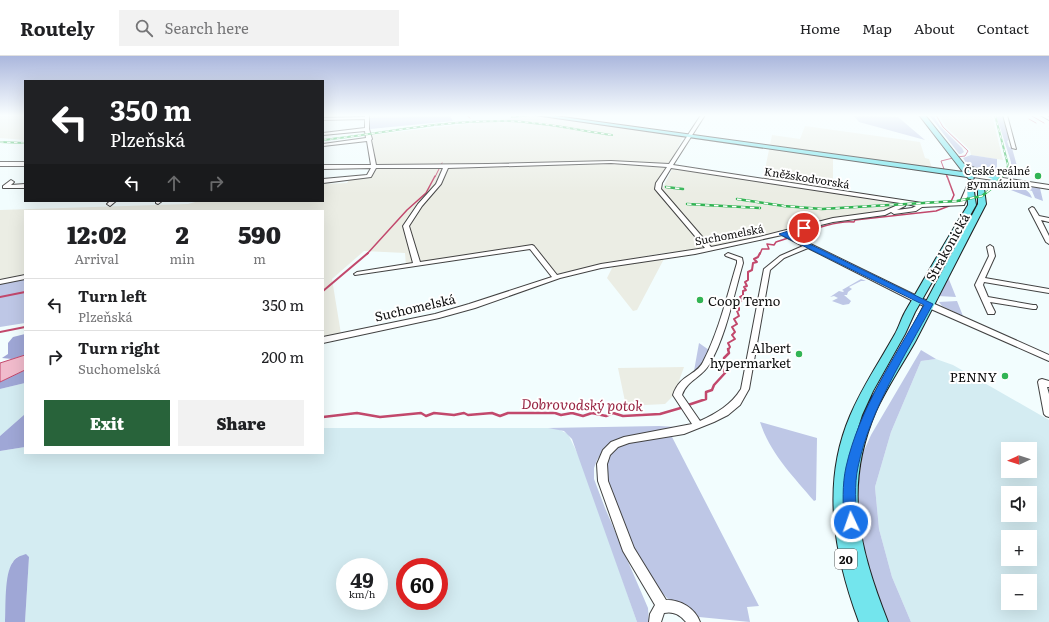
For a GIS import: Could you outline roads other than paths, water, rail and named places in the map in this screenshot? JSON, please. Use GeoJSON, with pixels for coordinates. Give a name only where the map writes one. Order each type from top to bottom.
{"type":"FeatureCollection","features":[{"type":"Feature","properties":{"kind":"main road"},"geometry":{"type":"LineString","coordinates":[[727,141],[949,172],[970,180],[981,188],[983,184],[988,182],[1008,182]]}},
{"type":"Feature","properties":{"kind":"main road"},"geometry":{"type":"LineString","coordinates":[[942,141],[970,180]]}},
{"type":"Feature","properties":{"kind":"main road"},"geometry":{"type":"LineString","coordinates":[[949,172],[959,163]]}},
{"type":"Feature","properties":{"kind":"main road"},"geometry":{"type":"LineString","coordinates":[[959,163],[999,179]]}},
{"type":"Feature","properties":{"kind":"main road"},"geometry":{"type":"LineString","coordinates":[[949,172],[962,179],[970,180]]}},
{"type":"Feature","properties":{"kind":"main road","name":"Strakonická"},"geometry":{"type":"LineString","coordinates":[[867,622],[857,598],[846,556],[840,523],[838,494],[841,468],[851,428],[860,406],[900,334],[910,312],[972,205],[970,180]]}},
{"type":"Feature","properties":{"kind":"main road","name":"Strakonická"},"geometry":{"type":"LineString","coordinates":[[880,622],[867,590],[857,556],[851,522],[849,494],[855,453],[870,411],[880,391],[889,378],[982,204],[981,188]]}},
{"type":"Feature","properties":{"kind":"street"},"geometry":{"type":"LineString","coordinates":[[324,145],[351,141]]}},
{"type":"Feature","properties":{"kind":"street"},"geometry":{"type":"LineString","coordinates":[[324,181],[369,176],[374,167],[370,141]]}},
{"type":"Feature","properties":{"kind":"street"},"geometry":{"type":"LineString","coordinates":[[685,141],[659,183],[660,192],[709,249]]}},
{"type":"Feature","properties":{"kind":"street"},"geometry":{"type":"LineString","coordinates":[[1012,141],[1014,148]]}},
{"type":"Feature","properties":{"kind":"street","name":"Kněžskodvorská"},"geometry":{"type":"LineString","coordinates":[[324,167],[611,162],[658,164],[669,167],[903,203],[922,205],[952,205]]}},
{"type":"Feature","properties":{"kind":"street"},"geometry":{"type":"LineString","coordinates":[[0,164],[24,163]]}},
{"type":"Feature","properties":{"kind":"street"},"geometry":{"type":"LineString","coordinates":[[417,264],[406,226],[420,205],[438,184],[442,166]]}},
{"type":"Feature","properties":{"kind":"street"},"geometry":{"type":"LineString","coordinates":[[970,180],[999,179],[1049,186]]}},
{"type":"Feature","properties":{"kind":"street"},"geometry":{"type":"LineString","coordinates":[[970,180],[1049,186]]}},
{"type":"Feature","properties":{"kind":"street"},"geometry":{"type":"LineString","coordinates":[[952,205],[962,204],[964,202],[966,190],[970,180]]}},
{"type":"Feature","properties":{"kind":"street"},"geometry":{"type":"LineString","coordinates":[[12,182],[5,187],[24,186]]}},
{"type":"Feature","properties":{"kind":"street"},"geometry":{"type":"LineString","coordinates":[[891,201],[897,206],[896,209]]}},
{"type":"Feature","properties":{"kind":"street","name":"Suchomelská"},"geometry":{"type":"LineString","coordinates":[[324,340],[436,316],[472,306],[556,278],[601,266],[785,235],[833,220],[885,212],[896,209],[903,205],[903,203]]}},
{"type":"Feature","properties":{"kind":"street"},"geometry":{"type":"LineString","coordinates":[[885,212],[914,210],[922,205]]}},
{"type":"Feature","properties":{"kind":"street"},"geometry":{"type":"LineString","coordinates":[[952,205],[961,209],[965,216]]}},
{"type":"Feature","properties":{"kind":"street"},"geometry":{"type":"LineString","coordinates":[[1032,209],[1049,242]]}},
{"type":"Feature","properties":{"kind":"street"},"geometry":{"type":"LineString","coordinates":[[1037,217],[1049,220]]}},
{"type":"Feature","properties":{"kind":"street"},"geometry":{"type":"LineString","coordinates":[[785,235],[918,300],[1049,358]]}},
{"type":"Feature","properties":{"kind":"street"},"geometry":{"type":"LineString","coordinates":[[663,607],[629,551],[603,481],[600,470],[602,460],[606,452],[621,441],[682,431],[698,425],[734,405],[745,389],[767,269],[782,257],[808,246]]}},
{"type":"Feature","properties":{"kind":"street"},"geometry":{"type":"LineString","coordinates":[[357,274],[532,247],[556,278]]}},
{"type":"Feature","properties":{"kind":"street"},"geometry":{"type":"LineString","coordinates":[[990,247],[992,256],[979,285],[991,312]]}},
{"type":"Feature","properties":{"kind":"street"},"geometry":{"type":"LineString","coordinates":[[698,425],[679,400],[677,395],[678,388],[706,364],[741,261],[737,257],[728,255]]}},
{"type":"Feature","properties":{"kind":"street"},"geometry":{"type":"LineString","coordinates":[[0,282],[24,278]]}},
{"type":"Feature","properties":{"kind":"street"},"geometry":{"type":"LineString","coordinates":[[982,280],[1049,291]]}},
{"type":"Feature","properties":{"kind":"street"},"geometry":{"type":"LineString","coordinates":[[986,299],[1033,307]]}},
{"type":"Feature","properties":{"kind":"street"},"geometry":{"type":"LineString","coordinates":[[1049,384],[1042,382],[1049,414]]}},
{"type":"Feature","properties":{"kind":"street"},"geometry":{"type":"LineString","coordinates":[[655,622],[658,612],[663,607],[671,606],[678,607],[686,611],[694,622]]}},
{"type":"Feature","properties":{"kind":"waterway","name":"Dobrovodský potok"},"geometry":{"type":"LineString","coordinates":[[957,157],[965,156],[968,151],[958,141]]}},
{"type":"Feature","properties":{"kind":"waterway","name":"Dobrovodský potok"},"geometry":{"type":"LineString","coordinates":[[947,177],[941,161],[953,158]]}},
{"type":"Feature","properties":{"kind":"waterway"},"geometry":{"type":"LineString","coordinates":[[435,177],[442,163]]}},
{"type":"Feature","properties":{"kind":"waterway"},"geometry":{"type":"LineString","coordinates":[[368,253],[407,210],[426,193],[435,176]]}},
{"type":"Feature","properties":{"kind":"waterway","name":"Dobrovodský potok"},"geometry":{"type":"LineString","coordinates":[[760,254],[762,249],[769,249],[767,244],[774,245],[776,242],[826,225],[854,222],[855,220],[936,211],[949,206],[954,195],[947,176]]}},
{"type":"Feature","properties":{"kind":"waterway"},"geometry":{"type":"LineString","coordinates":[[324,290],[368,253]]}},
{"type":"Feature","properties":{"kind":"waterway","name":"Dobrovodský potok"},"geometry":{"type":"LineString","coordinates":[[728,350],[730,347],[728,343],[735,339],[732,335],[735,332],[732,327],[737,324],[734,319],[739,316],[737,311],[739,310],[739,303],[742,300],[740,297],[743,295],[743,291],[746,290],[744,287],[747,286],[745,282],[748,280],[748,272],[752,270],[753,263],[757,262],[754,259],[758,257],[760,253]]}},
{"type":"Feature","properties":{"kind":"waterway"},"geometry":{"type":"LineString","coordinates":[[0,297],[24,292]]}},
{"type":"Feature","properties":{"kind":"waterway","name":"Dobrovodský potok"},"geometry":{"type":"LineString","coordinates":[[0,332],[24,327]]}},
{"type":"Feature","properties":{"kind":"waterway","name":"Dobrovodský potok"},"geometry":{"type":"LineString","coordinates":[[688,405],[706,399],[706,392],[712,390],[714,385],[725,373],[722,367],[725,364],[724,358],[729,353],[728,350]]}},
{"type":"Feature","properties":{"kind":"waterway","name":"Dobrovodský potok"},"geometry":{"type":"LineString","coordinates":[[324,417],[357,413],[380,417],[421,413],[426,416],[434,413],[454,415],[464,413],[468,415],[492,413],[500,416],[508,413],[555,413],[561,415],[572,413],[583,416],[592,413],[606,416],[613,413],[623,416],[660,414],[684,407]]}},
{"type":"Feature","properties":{"kind":"railway"},"geometry":{"type":"LineString","coordinates":[[1001,177],[1007,170],[1008,165],[1002,141]]}},
{"type":"Feature","properties":{"kind":"railway"},"geometry":{"type":"LineString","coordinates":[[0,142],[24,143]]}},
{"type":"Feature","properties":{"kind":"railway"},"geometry":{"type":"LineString","coordinates":[[737,199],[784,206],[822,209],[957,201],[982,196],[992,188],[1002,176]]}},
{"type":"Feature","properties":{"kind":"railway"},"geometry":{"type":"LineString","coordinates":[[666,187],[683,189]]}},
{"type":"Feature","properties":{"kind":"railway"},"geometry":{"type":"LineString","coordinates":[[687,204],[760,208]]}},
{"type":"Feature","properties":{"kind":"place","name":"České reálné gymnázium"},"geometry":{"type":"Point","coordinates":[1038,176]}},
{"type":"Feature","properties":{"kind":"place","name":"Coop Terno"},"geometry":{"type":"Point","coordinates":[700,300]}},
{"type":"Feature","properties":{"kind":"place","name":"Albert hypermarket"},"geometry":{"type":"Point","coordinates":[799,354]}},
{"type":"Feature","properties":{"kind":"place","name":"PENNY"},"geometry":{"type":"Point","coordinates":[1005,376]}}]}
